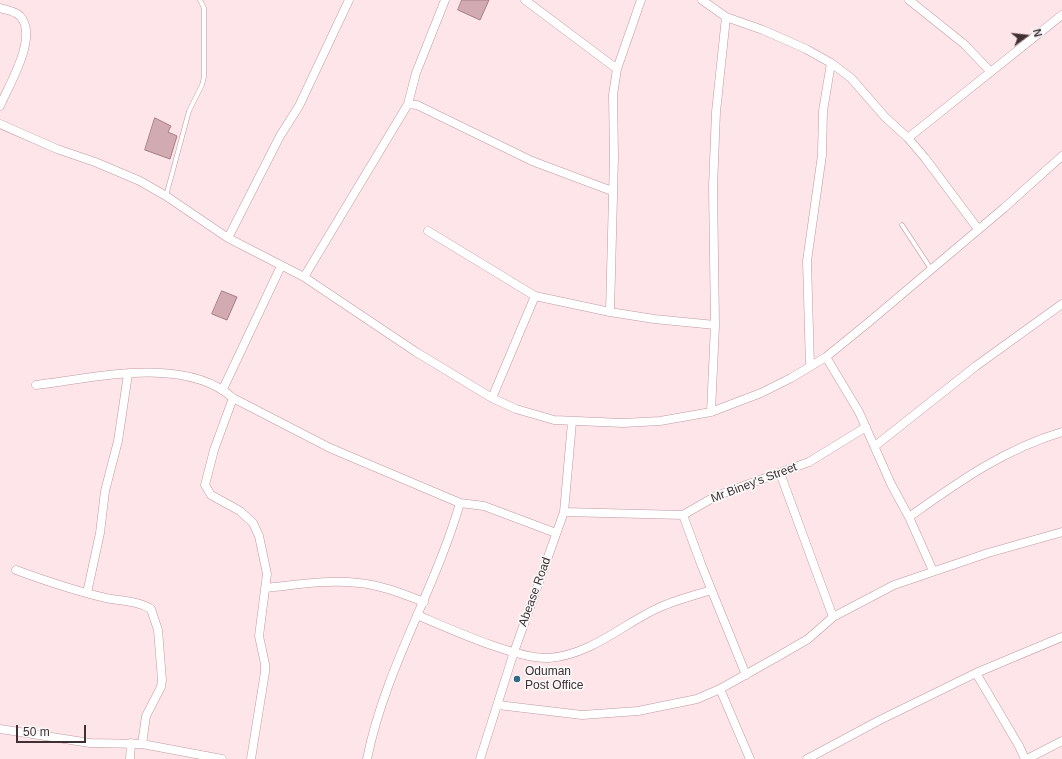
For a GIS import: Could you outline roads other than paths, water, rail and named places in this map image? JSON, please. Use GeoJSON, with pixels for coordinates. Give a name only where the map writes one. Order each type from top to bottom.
{"type":"FeatureCollection","features":[{"type":"Feature","properties":{"kind":"street"},"geometry":{"type":"LineString","coordinates":[[228,238],[280,136],[299,106],[349,0]]}},
{"type":"Feature","properties":{"kind":"street"},"geometry":{"type":"LineString","coordinates":[[304,277],[408,104],[416,73],[445,0]]}},
{"type":"Feature","properties":{"kind":"street"},"geometry":{"type":"LineString","coordinates":[[525,0],[617,69]]}},
{"type":"Feature","properties":{"kind":"street"},"geometry":{"type":"LineString","coordinates":[[610,312],[614,157],[613,95],[617,69],[641,0]]}},
{"type":"Feature","properties":{"kind":"street"},"geometry":{"type":"LineString","coordinates":[[702,0],[726,17],[763,30],[806,49],[831,63],[850,78],[884,117],[908,138],[952,191],[978,229]]}},
{"type":"Feature","properties":{"kind":"street"},"geometry":{"type":"LineString","coordinates":[[909,0],[964,44],[990,71]]}},
{"type":"Feature","properties":{"kind":"street"},"geometry":{"type":"LineString","coordinates":[[0,8],[20,16],[25,26],[27,36],[26,45],[21,60],[0,106]]}},
{"type":"Feature","properties":{"kind":"street"},"geometry":{"type":"LineString","coordinates":[[908,138],[1062,15]]}},
{"type":"Feature","properties":{"kind":"street"},"geometry":{"type":"LineString","coordinates":[[711,412],[715,325],[713,179],[716,112],[726,17]]}},
{"type":"Feature","properties":{"kind":"street"},"geometry":{"type":"LineString","coordinates":[[810,366],[807,261],[822,155],[823,111],[831,63]]}},
{"type":"Feature","properties":{"kind":"street"},"geometry":{"type":"LineString","coordinates":[[408,104],[417,105],[553,171],[612,191]]}},
{"type":"Feature","properties":{"kind":"street"},"geometry":{"type":"LineString","coordinates":[[0,124],[57,149],[95,162],[140,181],[166,196],[228,238],[304,277],[416,352],[492,398],[532,415],[572,422],[641,423],[711,412],[761,393],[791,378],[826,357],[931,270],[1062,156]]}},
{"type":"Feature","properties":{"kind":"street"},"geometry":{"type":"LineString","coordinates":[[428,231],[535,296],[610,312],[654,319],[715,325]]}},
{"type":"Feature","properties":{"kind":"street"},"geometry":{"type":"LineString","coordinates":[[223,389],[281,266]]}},
{"type":"Feature","properties":{"kind":"street"},"geometry":{"type":"LineString","coordinates":[[492,398],[535,296]]}},
{"type":"Feature","properties":{"kind":"street"},"geometry":{"type":"LineString","coordinates":[[875,446],[976,366],[1062,304]]}},
{"type":"Feature","properties":{"kind":"street"},"geometry":{"type":"LineString","coordinates":[[826,357],[852,396],[891,484],[933,571]]}},
{"type":"Feature","properties":{"kind":"street"},"geometry":{"type":"LineString","coordinates":[[87,593],[100,533],[105,491],[118,441],[128,374]]}},
{"type":"Feature","properties":{"kind":"street"},"geometry":{"type":"LineString","coordinates":[[36,385],[128,374],[182,374],[207,381],[223,389],[233,398],[330,448],[460,503],[484,506],[556,533]]}},
{"type":"Feature","properties":{"kind":"street"},"geometry":{"type":"LineString","coordinates":[[233,398],[214,450],[205,485],[211,495],[240,511],[254,523],[259,536],[266,569],[266,588],[259,636],[266,664],[251,759]]}},
{"type":"Feature","properties":{"kind":"street","name":"Abease Road"},"geometry":{"type":"LineString","coordinates":[[480,759],[514,652],[564,512],[572,422]]}},
{"type":"Feature","properties":{"kind":"street","name":"Mr Biney’s Street"},"geometry":{"type":"LineString","coordinates":[[683,515],[716,496],[809,462],[866,427]]}},
{"type":"Feature","properties":{"kind":"street"},"geometry":{"type":"LineString","coordinates":[[908,517],[987,464],[1033,442],[1062,432]]}},
{"type":"Feature","properties":{"kind":"street"},"geometry":{"type":"LineString","coordinates":[[780,473],[833,617]]}},
{"type":"Feature","properties":{"kind":"street"},"geometry":{"type":"LineString","coordinates":[[367,759],[387,688],[450,538],[460,503]]}},
{"type":"Feature","properties":{"kind":"street"},"geometry":{"type":"LineString","coordinates":[[564,512],[683,515],[711,590],[746,675]]}},
{"type":"Feature","properties":{"kind":"street"},"geometry":{"type":"LineString","coordinates":[[498,705],[571,715],[638,711],[685,703],[720,689],[746,675],[808,639],[833,617],[881,591],[933,571],[1062,532]]}},
{"type":"Feature","properties":{"kind":"street"},"geometry":{"type":"LineString","coordinates":[[16,570],[54,584],[87,593],[144,604],[151,609],[155,618],[160,643],[162,680],[161,687],[146,716],[142,744]]}},
{"type":"Feature","properties":{"kind":"street"},"geometry":{"type":"LineString","coordinates":[[266,588],[318,583],[359,583],[400,593],[424,602]]}},
{"type":"Feature","properties":{"kind":"street"},"geometry":{"type":"LineString","coordinates":[[417,615],[482,641],[514,652],[539,658],[568,654],[607,638],[655,609],[711,590]]}},
{"type":"Feature","properties":{"kind":"street"},"geometry":{"type":"LineString","coordinates":[[807,759],[880,720],[976,673],[1062,637]]}},
{"type":"Feature","properties":{"kind":"street"},"geometry":{"type":"LineString","coordinates":[[976,673],[1026,759],[1062,741]]}},
{"type":"Feature","properties":{"kind":"street"},"geometry":{"type":"LineString","coordinates":[[720,689],[750,759]]}},
{"type":"Feature","properties":{"kind":"street"},"geometry":{"type":"LineString","coordinates":[[0,729],[90,743],[142,744],[222,759]]}},
{"type":"Feature","properties":{"kind":"street"},"geometry":{"type":"LineString","coordinates":[[130,759],[131,744]]}},
{"type":"Feature","properties":{"kind":"lane"},"geometry":{"type":"LineString","coordinates":[[166,196],[189,111],[204,78],[204,8],[200,0]]}},
{"type":"Feature","properties":{"kind":"lane"},"geometry":{"type":"LineString","coordinates":[[902,225],[931,270]]}},
{"type":"Feature","properties":{"kind":"place","name":"Oduman Post Office"},"geometry":{"type":"Point","coordinates":[517,679]}}]}
